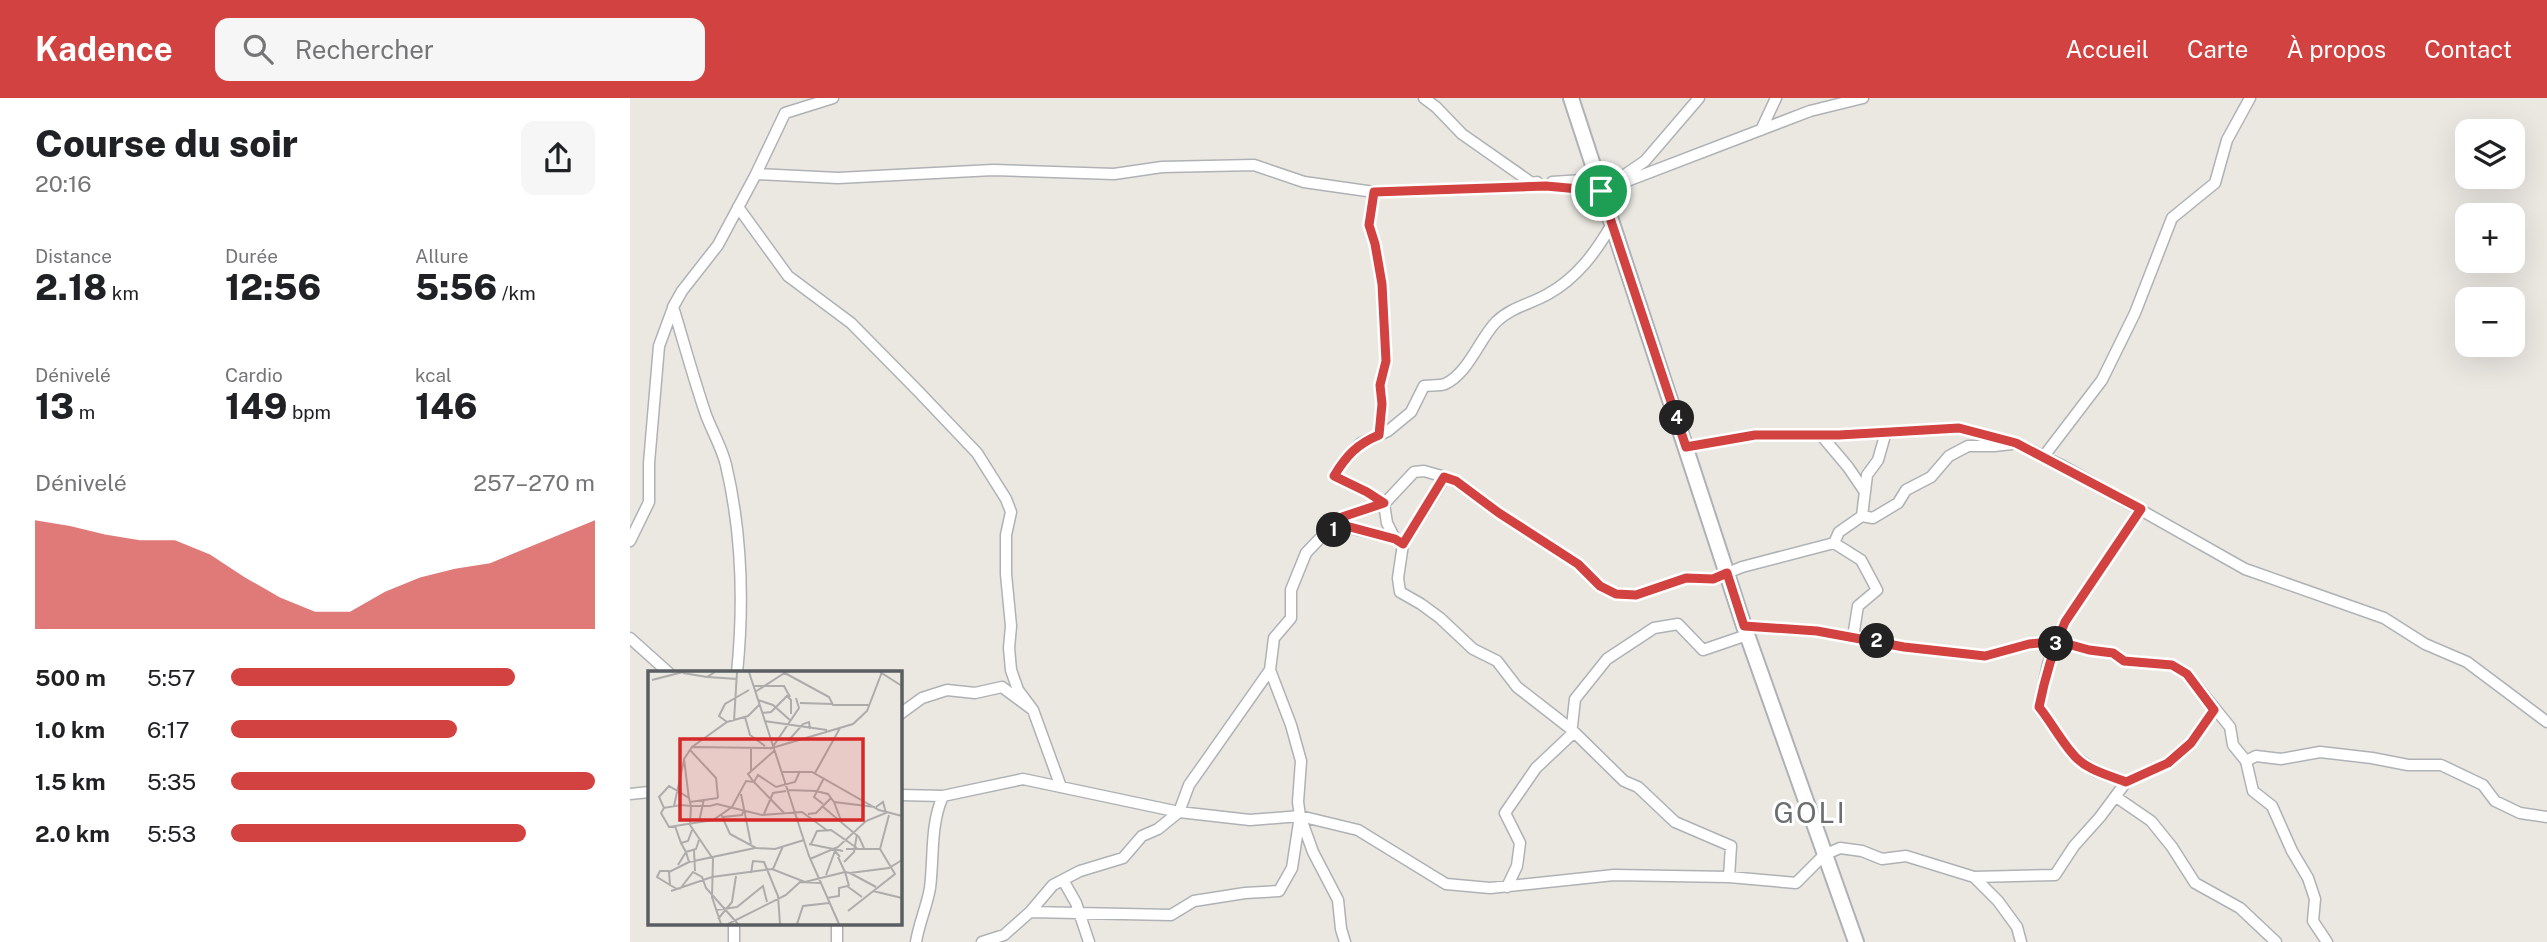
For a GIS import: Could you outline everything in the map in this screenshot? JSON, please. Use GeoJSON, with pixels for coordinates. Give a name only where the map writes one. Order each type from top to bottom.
{"type":"FeatureCollection","features":[{"type":"Feature","properties":{"kind":"main road"},"geometry":{"type":"LineString","coordinates":[[1571,98],[1745,631],[1856,942]]}},
{"type":"Feature","properties":{"kind":"street"},"geometry":{"type":"LineString","coordinates":[[630,541],[649,502],[649,463],[659,346],[673,307],[682,291],[718,245],[785,113],[833,98]]}},
{"type":"Feature","properties":{"kind":"street"},"geometry":{"type":"LineString","coordinates":[[1424,98],[1462,134],[1532,183],[1600,185],[1646,161],[1699,98]]}},
{"type":"Feature","properties":{"kind":"street"},"geometry":{"type":"LineString","coordinates":[[1761,130],[1776,98]]}},
{"type":"Feature","properties":{"kind":"street"},"geometry":{"type":"LineString","coordinates":[[755,174],[838,178],[993,170],[1114,174],[1162,167],[1254,165],[1304,182],[1374,192],[1600,185],[1810,111],[1863,98]]}},
{"type":"Feature","properties":{"kind":"street"},"geometry":{"type":"LineString","coordinates":[[2043,456],[2102,380],[2135,313],[2172,218],[2215,183],[2227,140],[2250,98]]}},
{"type":"Feature","properties":{"kind":"street"},"geometry":{"type":"LineString","coordinates":[[1374,192],[1369,225],[1382,284],[1386,361],[1380,385],[1382,404],[1379,435]]}},
{"type":"Feature","properties":{"kind":"street"},"geometry":{"type":"LineString","coordinates":[[738,207],[788,276],[851,323],[918,391],[977,453],[1006,499],[1011,512],[1006,535],[1011,670],[1018,690],[1033,710],[1061,787]]}},
{"type":"Feature","properties":{"kind":"street"},"geometry":{"type":"LineString","coordinates":[[1399,541],[1387,523],[1384,503],[1334,476],[1342,463],[1361,443],[1388,431],[1411,412],[1424,386],[1446,384],[1464,368],[1496,322],[1515,308],[1547,295],[1571,279],[1596,251],[1612,224]]}},
{"type":"Feature","properties":{"kind":"street"},"geometry":{"type":"LineString","coordinates":[[673,307],[700,396],[725,462],[733,504],[741,558],[741,635],[737,671]]}},
{"type":"Feature","properties":{"kind":"street"},"geometry":{"type":"LineString","coordinates":[[1686,447],[1755,435],[1821,435],[1959,428],[2016,443],[2141,509],[2245,569],[2384,618],[2425,643],[2467,662],[2547,722]]}},
{"type":"Feature","properties":{"kind":"street"},"geometry":{"type":"LineString","coordinates":[[1862,516],[1867,475],[1878,460],[1886,432]]}},
{"type":"Feature","properties":{"kind":"street"},"geometry":{"type":"LineString","coordinates":[[1821,435],[1848,467],[1864,492]]}},
{"type":"Feature","properties":{"kind":"street"},"geometry":{"type":"LineString","coordinates":[[1834,543],[1839,532],[1862,516],[1873,517],[1898,503],[1906,490],[1931,477],[1949,456],[1968,446],[2016,443]]}},
{"type":"Feature","properties":{"kind":"street"},"geometry":{"type":"LineString","coordinates":[[1345,942],[1338,900],[1312,852],[1300,816],[1298,803],[1301,761],[1291,725],[1270,670],[1274,638],[1291,618],[1291,590],[1306,553],[1342,517],[1384,503],[1414,472],[1424,471],[1456,481],[1499,513],[1578,564],[1600,586],[1616,594],[1636,595],[1686,578],[1713,579],[1834,543],[1861,560],[1877,590],[1857,606],[1853,637]]}},
{"type":"Feature","properties":{"kind":"street"},"geometry":{"type":"LineString","coordinates":[[1444,477],[1399,541],[1399,592],[1440,618],[1473,649],[1497,661],[1517,687],[1572,729],[1623,781],[1638,788],[1675,822],[1731,846],[1730,877]]}},
{"type":"Feature","properties":{"kind":"street"},"geometry":{"type":"LineString","coordinates":[[2126,782],[2095,771],[2073,755],[2039,707],[2048,664],[2065,622],[2141,509]]}},
{"type":"Feature","properties":{"kind":"street"},"geometry":{"type":"LineString","coordinates":[[1327,531],[1350,527],[1399,541]]}},
{"type":"Feature","properties":{"kind":"street"},"geometry":{"type":"LineString","coordinates":[[1507,887],[1517,866],[1520,843],[1505,813],[1536,768],[1571,735],[1575,699],[1607,659],[1654,628],[1678,624],[1703,650],[1745,631],[1817,631],[1904,647],[1985,656],[2029,644],[2057,641],[2113,653],[2124,661],[2172,665],[2187,674],[2230,727],[2234,745],[2246,761],[2252,791],[2272,806],[2291,851],[2308,878],[2315,899],[2313,921],[2327,942]]}},
{"type":"Feature","properties":{"kind":"street"},"geometry":{"type":"LineString","coordinates":[[630,638],[667,671]]}},
{"type":"Feature","properties":{"kind":"street"},"geometry":{"type":"LineString","coordinates":[[982,942],[1004,935],[1030,912],[1053,885],[1080,872],[1123,858],[1142,836],[1158,829],[1179,812],[1196,775],[1270,670]]}},
{"type":"Feature","properties":{"kind":"street"},"geometry":{"type":"LineString","coordinates":[[901,713],[922,698],[947,690],[975,693],[1002,687],[1033,710]]}},
{"type":"Feature","properties":{"kind":"street"},"geometry":{"type":"LineString","coordinates":[[901,795],[943,796],[1023,779],[1179,812],[1250,820],[1300,816],[1358,830],[1446,884],[1490,888],[1614,876],[1730,877],[1796,883],[1824,855],[1840,848],[1863,851],[1882,859],[1906,856],[1974,877],[2055,876],[2074,846],[2126,782],[2168,763],[2191,743],[2214,710]]}},
{"type":"Feature","properties":{"kind":"street"},"geometry":{"type":"LineString","coordinates":[[2246,761],[2256,755],[2281,760],[2320,752],[2408,765],[2441,765],[2483,785],[2495,801],[2520,813],[2547,817]]}},
{"type":"Feature","properties":{"kind":"street"},"geometry":{"type":"LineString","coordinates":[[630,794],[648,792]]}},
{"type":"Feature","properties":{"kind":"street"},"geometry":{"type":"LineString","coordinates":[[916,942],[920,919],[930,891],[935,813],[943,796]]}},
{"type":"Feature","properties":{"kind":"street"},"geometry":{"type":"LineString","coordinates":[[2116,797],[2151,821],[2195,883],[2240,908],[2276,942]]}},
{"type":"Feature","properties":{"kind":"street"},"geometry":{"type":"LineString","coordinates":[[1030,912],[1171,915],[1194,901],[1245,892],[1279,891],[1292,868],[1300,816]]}},
{"type":"Feature","properties":{"kind":"street"},"geometry":{"type":"LineString","coordinates":[[1974,877],[2017,927],[2021,942]]}},
{"type":"Feature","properties":{"kind":"street"},"geometry":{"type":"LineString","coordinates":[[1063,880],[1076,903],[1089,942]]}},
{"type":"Feature","properties":{"kind":"district","name":"GOLI"},"geometry":{"type":"Point","coordinates":[1810,813]}},
{"type":"Feature","properties":{"kind":"route"},"geometry":{"type":"LineString","coordinates":[[1601,191],[1546,186],[1374,192],[1369,225],[1382,284],[1386,361],[1380,385],[1382,404],[1379,435],[1361,443],[1334,476],[1384,503],[1342,517],[1327,531],[1350,527],[1395,539],[1403,544],[1444,477],[1456,481],[1499,513],[1533,533],[1578,564],[1600,586],[1616,594],[1636,595],[1686,578],[1713,579],[1727,573],[1744,626],[1817,631],[1904,647],[1985,656],[2029,644],[2057,641],[2113,653],[2124,661],[2172,665],[2187,674],[2214,710],[2191,743],[2168,763],[2126,782],[2095,771],[2073,755],[2039,707],[2048,664],[2057,641],[2065,622],[2141,509],[2016,443],[1959,428],[1839,435],[1755,435],[1686,447],[1601,191]]}}]}
